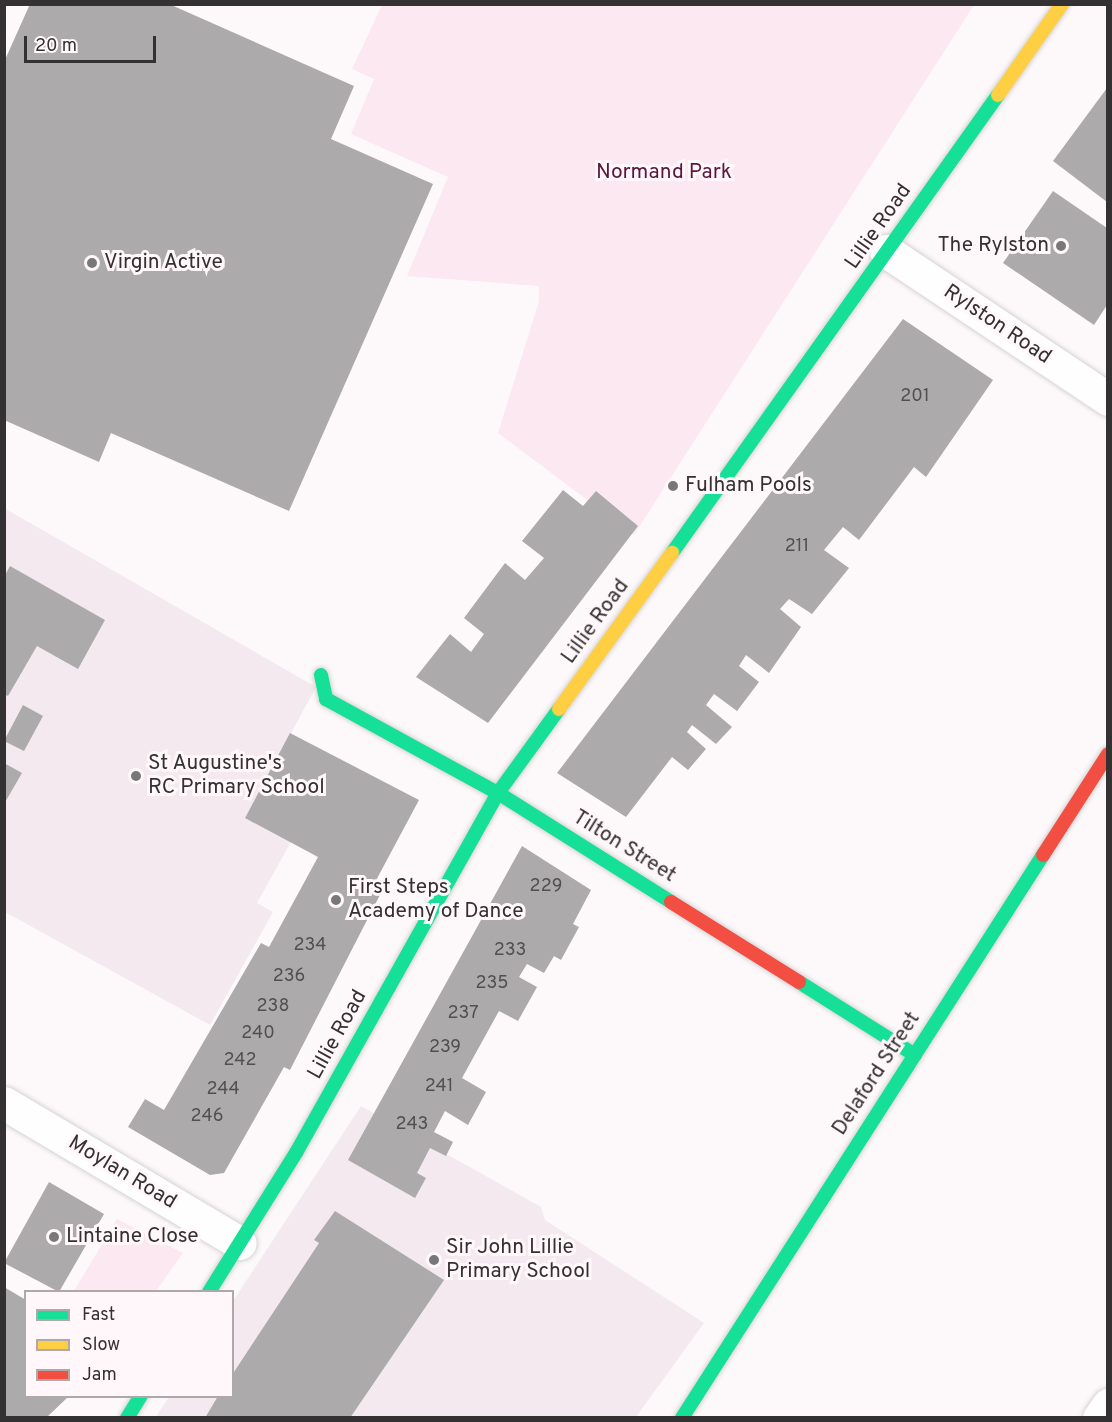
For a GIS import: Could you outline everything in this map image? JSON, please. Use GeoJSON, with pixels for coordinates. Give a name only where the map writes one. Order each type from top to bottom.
{"type":"FeatureCollection","features":[{"type":"Feature","properties":{"kind":"main road","name":"Lillie Road"},"geometry":{"type":"LineString","coordinates":[[210,1290],[297,1151],[498,793],[841,319],[886,251],[1062,4]]}},
{"type":"Feature","properties":{"kind":"main road","name":"Tilton Street"},"geometry":{"type":"LineString","coordinates":[[321,675],[326,699],[498,793],[915,1055]]}},
{"type":"Feature","properties":{"kind":"main road","name":"Delaford Street"},"geometry":{"type":"LineString","coordinates":[[682,1418],[1107,754]]}},
{"type":"Feature","properties":{"kind":"main road"},"geometry":{"type":"LineString","coordinates":[[127,1418],[140,1398]]}},
{"type":"Feature","properties":{"kind":"street","name":"Rylston Road"},"geometry":{"type":"LineString","coordinates":[[886,251],[1107,399]]}},
{"type":"Feature","properties":{"kind":"street","name":"Moylan Road"},"geometry":{"type":"LineString","coordinates":[[4,1103],[240,1243]]}},
{"type":"Feature","properties":{"kind":"street"},"geometry":{"type":"LineString","coordinates":[[1099,1418],[1107,1405]]}},
{"type":"Feature","properties":{"kind":"shaded area","name":"St Augustine's RC Primary School"},"geometry":{"type":"Polygon","coordinates":[[[4,508],[316,687],[245,818],[291,842],[257,903],[273,912],[210,1025],[5,912],[4,508]]]}},
{"type":"Feature","properties":{"kind":"shaded area","name":"Sir John Lillie Primary School"},"geometry":{"type":"Polygon","coordinates":[[[361,1106],[541,1207],[545,1220],[704,1323],[636,1417],[155,1418],[168,1398],[234,1398],[234,1299],[361,1106]]]}},
{"type":"Feature","properties":{"kind":"green space","name":"Normand Park"},"geometry":{"type":"Polygon","coordinates":[[[382,5],[974,5],[634,535],[498,433],[539,301],[539,286],[407,276],[448,177],[351,134],[374,79],[352,69],[382,5]]]}},
{"type":"Feature","properties":{"kind":"green space"},"geometry":{"type":"Polygon","coordinates":[[[117,1219],[183,1253],[157,1290],[75,1290],[117,1219]]]}},
{"type":"Feature","properties":{"kind":"building","name":"Virgin Active"},"geometry":{"type":"Polygon","coordinates":[[[30,4],[169,4],[354,86],[331,139],[433,184],[289,511],[111,433],[99,462],[4,420],[4,62],[30,4]]]}},
{"type":"Feature","properties":{"kind":"building"},"geometry":{"type":"Polygon","coordinates":[[[1107,88],[1107,202],[1053,161],[1107,88]]]}},
{"type":"Feature","properties":{"kind":"building","name":"The Rylston"},"geometry":{"type":"Polygon","coordinates":[[[1053,191],[1107,228],[1107,305],[1094,325],[1003,263],[1053,191]]]}},
{"type":"Feature","properties":{"kind":"building"},"geometry":{"type":"Polygon","coordinates":[[[903,319],[993,380],[926,477],[914,467],[859,540],[843,527],[824,550],[849,568],[812,614],[789,599],[780,609],[801,627],[769,673],[746,655],[739,666],[759,682],[737,711],[714,694],[706,705],[732,727],[716,744],[692,725],[687,732],[706,749],[688,770],[672,757],[626,817],[557,773],[903,319]]]}},
{"type":"Feature","properties":{"kind":"building"},"geometry":{"type":"Polygon","coordinates":[[[563,490],[583,506],[596,491],[638,526],[488,723],[416,677],[450,634],[471,652],[484,634],[464,618],[505,563],[525,580],[544,558],[522,541],[563,490]]]}},
{"type":"Feature","properties":{"kind":"building"},"geometry":{"type":"Polygon","coordinates":[[[10,566],[105,620],[78,669],[37,646],[8,696],[4,694],[4,577],[10,566]]]}},
{"type":"Feature","properties":{"kind":"building"},"geometry":{"type":"Polygon","coordinates":[[[23,705],[43,716],[24,751],[4,741],[23,705]]]}},
{"type":"Feature","properties":{"kind":"building"},"geometry":{"type":"Polygon","coordinates":[[[290,733],[419,800],[373,886],[382,891],[290,1070],[284,1067],[224,1173],[210,1175],[128,1127],[145,1099],[164,1110],[261,943],[269,947],[318,857],[245,818],[290,733]]]}},
{"type":"Feature","properties":{"kind":"building"},"geometry":{"type":"Polygon","coordinates":[[[4,763],[22,773],[4,804],[4,763]]]}},
{"type":"Feature","properties":{"kind":"building"},"geometry":{"type":"Polygon","coordinates":[[[522,846],[591,890],[573,924],[579,927],[561,960],[554,956],[544,973],[527,964],[519,977],[537,987],[518,1021],[499,1011],[462,1078],[486,1092],[468,1125],[445,1111],[434,1132],[453,1142],[446,1156],[430,1148],[417,1173],[426,1178],[415,1198],[348,1160],[522,846]]]}},
{"type":"Feature","properties":{"kind":"building","name":"Lintaine Close"},"geometry":{"type":"Polygon","coordinates":[[[49,1182],[104,1214],[60,1290],[55,1290],[4,1263],[49,1182]]]}},
{"type":"Feature","properties":{"kind":"building"},"geometry":{"type":"Polygon","coordinates":[[[335,1211],[444,1280],[350,1418],[205,1418],[217,1398],[234,1398],[234,1372],[319,1243],[314,1240],[335,1211]]]}},
{"type":"Feature","properties":{"kind":"building"},"geometry":{"type":"Polygon","coordinates":[[[4,1287],[24,1299],[24,1398],[67,1398],[46,1418],[4,1418],[4,1287]]]}},
{"type":"Feature","properties":{"kind":"traffic: fast"},"geometry":{"type":"LineString","coordinates":[[672,553],[998,95]]}},
{"type":"Feature","properties":{"kind":"traffic: fast"},"geometry":{"type":"LineString","coordinates":[[321,675],[326,699],[498,793],[671,902]]}},
{"type":"Feature","properties":{"kind":"traffic: fast"},"geometry":{"type":"LineString","coordinates":[[210,1290],[297,1151],[498,793],[559,709]]}},
{"type":"Feature","properties":{"kind":"traffic: fast"},"geometry":{"type":"LineString","coordinates":[[682,1418],[1043,855]]}},
{"type":"Feature","properties":{"kind":"traffic: fast"},"geometry":{"type":"LineString","coordinates":[[799,982],[915,1055]]}},
{"type":"Feature","properties":{"kind":"traffic: fast"},"geometry":{"type":"LineString","coordinates":[[127,1418],[140,1398]]}},
{"type":"Feature","properties":{"kind":"traffic: slow"},"geometry":{"type":"LineString","coordinates":[[998,95],[1062,4]]}},
{"type":"Feature","properties":{"kind":"traffic: slow"},"geometry":{"type":"LineString","coordinates":[[559,709],[672,553]]}},
{"type":"Feature","properties":{"kind":"traffic: jam"},"geometry":{"type":"LineString","coordinates":[[1043,855],[1108,754]]}},
{"type":"Feature","properties":{"kind":"traffic: jam"},"geometry":{"type":"LineString","coordinates":[[671,902],[799,982]]}},
{"type":"Feature","properties":{"kind":"place","name":"The Rylston"},"geometry":{"type":"Point","coordinates":[1061,246]}},
{"type":"Feature","properties":{"kind":"place","name":"Virgin Active"},"geometry":{"type":"Point","coordinates":[92,263]}},
{"type":"Feature","properties":{"kind":"place","name":"Fulham Pools"},"geometry":{"type":"Point","coordinates":[673,486]}},
{"type":"Feature","properties":{"kind":"place","name":"St Augustine's RC Primary School"},"geometry":{"type":"Point","coordinates":[136,776]}},
{"type":"Feature","properties":{"kind":"place","name":"First Steps Academy of Dance"},"geometry":{"type":"Point","coordinates":[336,900]}},
{"type":"Feature","properties":{"kind":"place","name":"Lintaine Close"},"geometry":{"type":"Point","coordinates":[54,1237]}},
{"type":"Feature","properties":{"kind":"place","name":"Sir John Lillie Primary School"},"geometry":{"type":"Point","coordinates":[434,1260]}}]}
